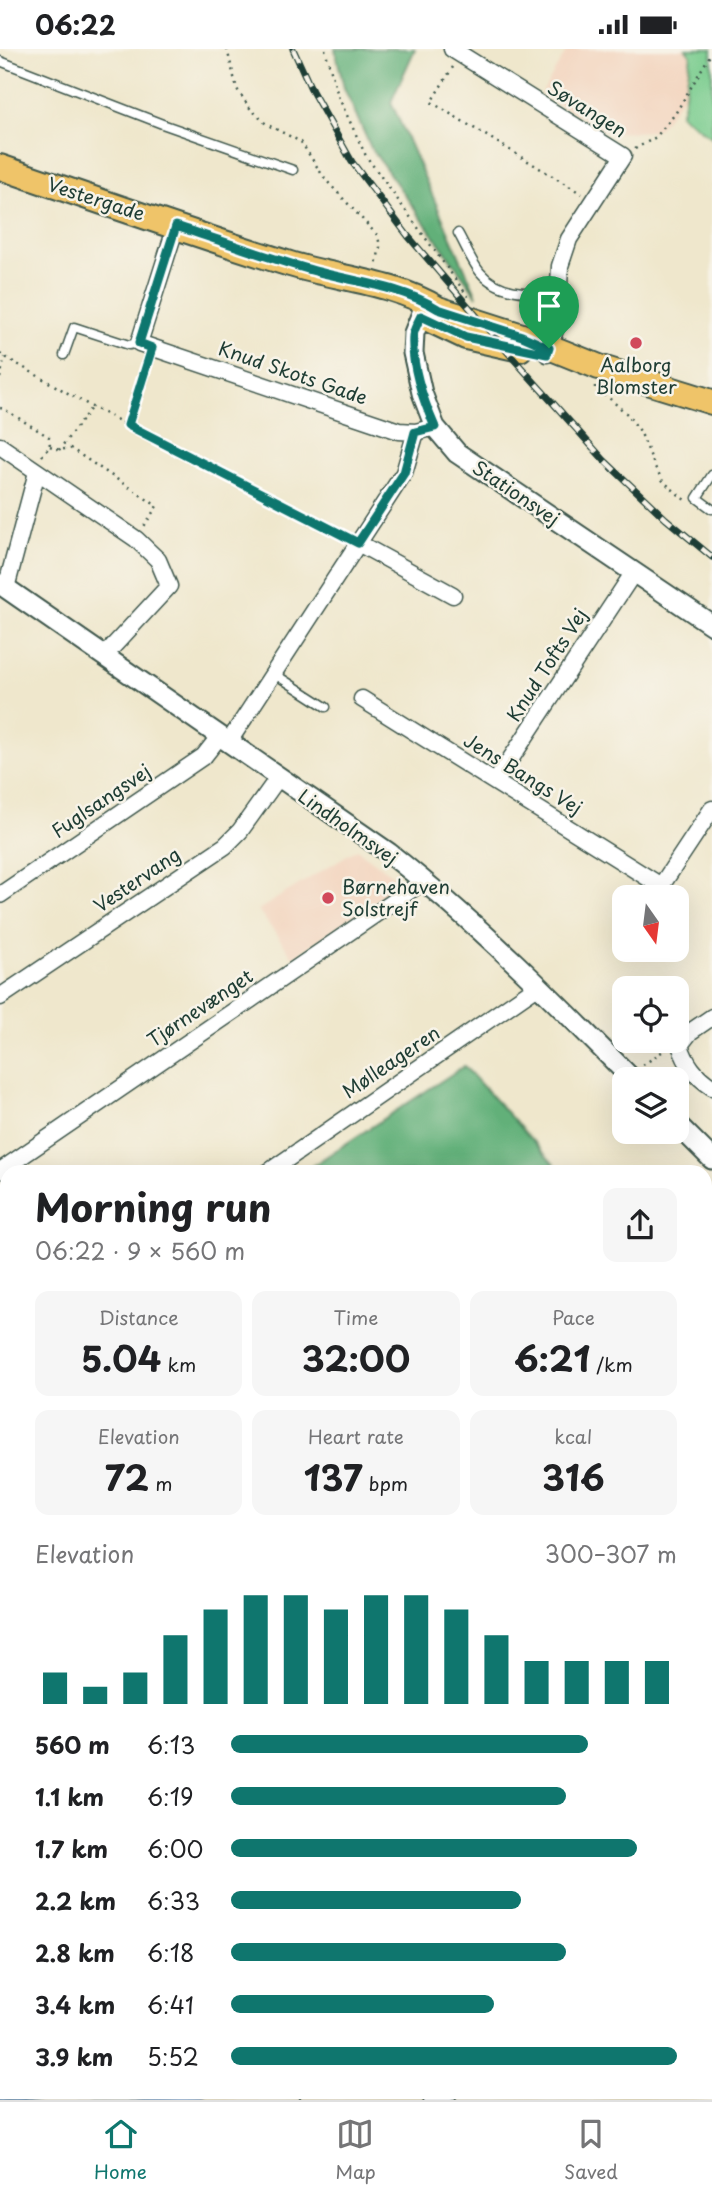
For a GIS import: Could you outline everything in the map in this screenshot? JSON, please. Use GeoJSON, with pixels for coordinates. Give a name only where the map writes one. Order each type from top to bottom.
{"type":"FeatureCollection","features":[{"type":"Feature","properties":{"kind":"main road","name":"Vestergade"},"geometry":{"type":"LineString","coordinates":[[0,167],[423,308],[466,337],[548,351],[712,402]]}},
{"type":"Feature","properties":{"kind":"street","name":"Søvangen"},"geometry":{"type":"LineString","coordinates":[[456,52],[623,156],[569,239],[560,267],[557,324],[548,351]]}},
{"type":"Feature","properties":{"kind":"street"},"geometry":{"type":"LineString","coordinates":[[145,346],[176,226]]}},
{"type":"Feature","properties":{"kind":"street","name":"Stationsvej"},"geometry":{"type":"LineString","coordinates":[[423,308],[414,333],[413,353],[424,402],[435,427],[457,453],[712,625]]}},
{"type":"Feature","properties":{"kind":"street","name":"Knud Skots Gade"},"geometry":{"type":"LineString","coordinates":[[145,346],[399,431],[415,432],[435,427]]}},
{"type":"Feature","properties":{"kind":"street","name":"Fuglsangsvej"},"geometry":{"type":"LineString","coordinates":[[0,895],[224,740],[273,673],[404,473],[415,432]]}},
{"type":"Feature","properties":{"kind":"street"},"geometry":{"type":"LineString","coordinates":[[0,446],[136,539],[158,561],[169,586],[104,656]]}},
{"type":"Feature","properties":{"kind":"street","name":"Lindholmsvej"},"geometry":{"type":"LineString","coordinates":[[34,470],[3,586],[389,853],[457,908],[620,1067]]}},
{"type":"Feature","properties":{"kind":"street"},"geometry":{"type":"LineString","coordinates":[[358,543],[453,595]]}},
{"type":"Feature","properties":{"kind":"street","name":"Knud Tofts Vej"},"geometry":{"type":"LineString","coordinates":[[496,781],[634,572]]}},
{"type":"Feature","properties":{"kind":"street","name":"Jens Bangs Vej"},"geometry":{"type":"LineString","coordinates":[[362,699],[661,886],[712,809]]}},
{"type":"Feature","properties":{"kind":"street","name":"Vestervang"},"geometry":{"type":"LineString","coordinates":[[0,997],[225,846],[240,831],[278,778]]}},
{"type":"Feature","properties":{"kind":"street","name":"Tjørnevænget"},"geometry":{"type":"LineString","coordinates":[[9,1165],[424,881]]}},
{"type":"Feature","properties":{"kind":"street","name":"Mølleageren"},"geometry":{"type":"LineString","coordinates":[[279,1165],[539,985]]}},
{"type":"Feature","properties":{"kind":"street"},"geometry":{"type":"LineString","coordinates":[[689,1033],[712,1017]]}},
{"type":"Feature","properties":{"kind":"street"},"geometry":{"type":"LineString","coordinates":[[682,1053],[693,1072],[712,1087]]}},
{"type":"Feature","properties":{"kind":"street"},"geometry":{"type":"LineString","coordinates":[[689,1136],[712,1159]]}},
{"type":"Feature","properties":{"kind":"lane"},"geometry":{"type":"LineString","coordinates":[[0,61],[165,125],[293,170]]}},
{"type":"Feature","properties":{"kind":"lane"},"geometry":{"type":"LineString","coordinates":[[458,233],[480,272],[491,281],[524,293],[559,293]]}},
{"type":"Feature","properties":{"kind":"lane"},"geometry":{"type":"LineString","coordinates":[[64,355],[74,327],[129,345],[145,346]]}},
{"type":"Feature","properties":{"kind":"lane"},"geometry":{"type":"LineString","coordinates":[[712,475],[697,498],[712,509]]}},
{"type":"Feature","properties":{"kind":"lane"},"geometry":{"type":"LineString","coordinates":[[273,673],[326,708]]}},
{"type":"Feature","properties":{"kind":"path"},"geometry":{"type":"LineString","coordinates":[[227,49],[237,89],[249,107],[265,124],[301,142],[325,179],[378,236],[380,247],[376,265]]}},
{"type":"Feature","properties":{"kind":"path"},"geometry":{"type":"LineString","coordinates":[[325,49],[338,96],[366,156],[474,305]]}},
{"type":"Feature","properties":{"kind":"path"},"geometry":{"type":"LineString","coordinates":[[456,52],[431,102],[594,201]]}},
{"type":"Feature","properties":{"kind":"path"},"geometry":{"type":"LineString","coordinates":[[623,156],[656,137],[675,114],[712,53]]}},
{"type":"Feature","properties":{"kind":"path"},"geometry":{"type":"LineString","coordinates":[[128,425],[145,346]]}},
{"type":"Feature","properties":{"kind":"path"},"geometry":{"type":"LineString","coordinates":[[0,355],[92,407],[358,543]]}},
{"type":"Feature","properties":{"kind":"path"},"geometry":{"type":"LineString","coordinates":[[0,378],[5,357]]}},
{"type":"Feature","properties":{"kind":"path"},"geometry":{"type":"LineString","coordinates":[[587,363],[595,390],[610,398],[626,414],[640,431],[663,481],[692,506]]}},
{"type":"Feature","properties":{"kind":"path"},"geometry":{"type":"LineString","coordinates":[[59,450],[92,407]]}},
{"type":"Feature","properties":{"kind":"path"},"geometry":{"type":"LineString","coordinates":[[0,408],[49,437],[50,446],[34,470]]}},
{"type":"Feature","properties":{"kind":"path"},"geometry":{"type":"LineString","coordinates":[[50,446],[59,450],[70,448],[157,506],[136,539]]}},
{"type":"Feature","properties":{"kind":"path"},"geometry":{"type":"LineString","coordinates":[[644,1067],[660,1053]]}},
{"type":"Feature","properties":{"kind":"shaded area"},"geometry":{"type":"Polygon","coordinates":[[[568,49],[686,49],[691,55],[686,91],[659,128],[652,131],[608,133],[541,94],[568,49]]]}},
{"type":"Feature","properties":{"kind":"shaded area","name":"Børnehaven Solstrejf"},"geometry":{"type":"Polygon","coordinates":[[[357,849],[394,876],[397,880],[395,887],[293,957],[258,910],[357,849]]]}},
{"type":"Feature","properties":{"kind":"green space"},"geometry":{"type":"Polygon","coordinates":[[[335,49],[415,49],[391,102],[477,296],[371,148],[344,88],[335,49]]]}},
{"type":"Feature","properties":{"kind":"green space"},"geometry":{"type":"Polygon","coordinates":[[[686,49],[712,49],[712,138],[680,114],[691,55],[686,49]]]}},
{"type":"Feature","properties":{"kind":"green space"},"geometry":{"type":"Polygon","coordinates":[[[464,1066],[555,1165],[314,1165],[464,1066]]]}},
{"type":"Feature","properties":{"kind":"water"},"geometry":{"type":"Polygon","coordinates":[[[0,2099],[202,2099],[201,2100],[0,2099]]]}},
{"type":"Feature","properties":{"kind":"railway"},"geometry":{"type":"LineString","coordinates":[[293,49],[312,91],[352,162],[408,236],[604,460],[666,519],[712,557]]}},
{"type":"Feature","properties":{"kind":"place","name":"Aalborg Blomster"},"geometry":{"type":"Point","coordinates":[636,343]}},
{"type":"Feature","properties":{"kind":"place","name":"Børnehaven Solstrejf"},"geometry":{"type":"Point","coordinates":[328,898]}},
{"type":"Feature","properties":{"kind":"route"},"geometry":{"type":"LineString","coordinates":[[176,226],[290,264],[395,289],[426,301],[438,309],[522,336],[549,348],[547,354],[481,342],[421,316],[414,333],[413,353],[424,402],[435,427],[415,432],[414,444],[404,473],[358,543],[128,425],[152,348],[139,343],[176,226]]}}]}
